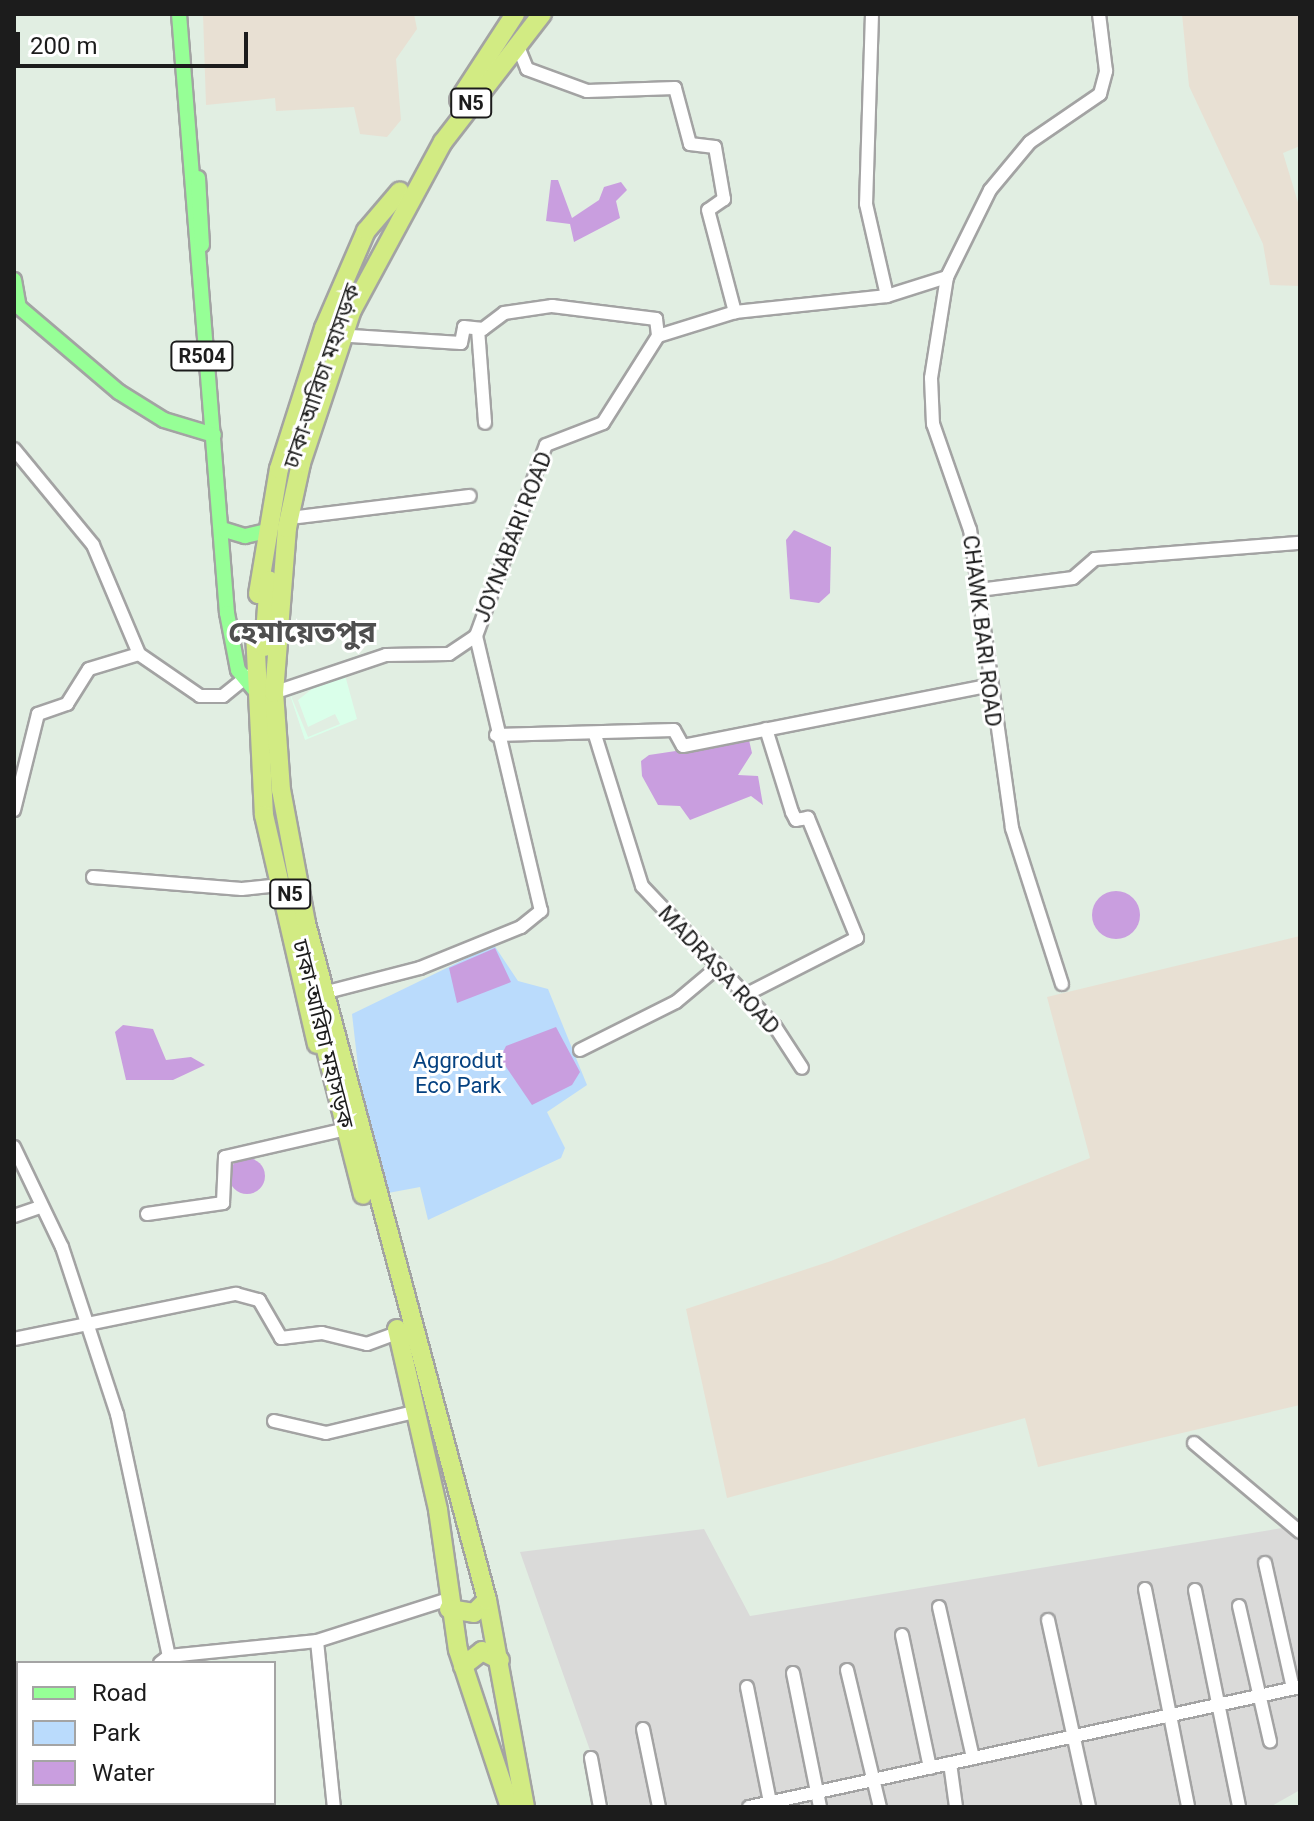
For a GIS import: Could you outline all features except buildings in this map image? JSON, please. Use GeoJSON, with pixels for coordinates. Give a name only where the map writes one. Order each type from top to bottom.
{"type":"FeatureCollection","features":[{"type":"Feature","properties":{"kind":"highway","name":"N5"},"geometry":{"type":"LineString","coordinates":[[404,195],[542,14]]}},
{"type":"Feature","properties":{"kind":"highway","name":"ঢাকা-আরিচা মহাসড়ক"},"geometry":{"type":"LineString","coordinates":[[511,17],[404,195],[324,388],[301,463],[280,579],[274,693],[281,790],[339,1072],[487,1600],[525,1807]]}},
{"type":"Feature","properties":{"kind":"highway"},"geometry":{"type":"LineString","coordinates":[[339,1072],[331,991],[291,797],[282,690],[298,517],[351,336],[404,195]]}},
{"type":"Feature","properties":{"kind":"highway"},"geometry":{"type":"LineString","coordinates":[[339,1072],[319,1052],[279,885],[259,775],[250,681],[267,531],[324,328],[366,231],[404,195]]}},
{"type":"Feature","properties":{"kind":"highway","name":"ঢাকা-আরিচা মহাসড়ক"},"geometry":{"type":"LineString","coordinates":[[339,1072],[346,1129],[398,1333],[463,1666],[510,1807]]}},
{"type":"Feature","properties":{"kind":"highway"},"geometry":{"type":"LineString","coordinates":[[449,1604],[474,1613],[487,1600]]}},
{"type":"Feature","properties":{"kind":"highway"},"geometry":{"type":"LineString","coordinates":[[463,1666],[482,1651],[500,1660]]}},
{"type":"Feature","properties":{"kind":"main road","name":"R504"},"geometry":{"type":"LineString","coordinates":[[179,14],[227,613],[250,681]]}},
{"type":"Feature","properties":{"kind":"main road","name":"R504"},"geometry":{"type":"LineString","coordinates":[[188,14],[212,435],[250,681]]}},
{"type":"Feature","properties":{"kind":"main road"},"geometry":{"type":"LineString","coordinates":[[14,280],[19,307],[119,392],[164,420],[212,435]]}},
{"type":"Feature","properties":{"kind":"main road"},"geometry":{"type":"LineString","coordinates":[[225,530],[245,536],[267,531]]}},
{"type":"Feature","properties":{"kind":"street"},"geometry":{"type":"LineString","coordinates":[[872,14],[866,204],[887,296]]}},
{"type":"Feature","properties":{"kind":"street","name":"CHAWK BARI ROAD"},"geometry":{"type":"LineString","coordinates":[[1062,984],[1012,828],[987,686],[979,590],[970,530],[933,424],[934,324],[947,277],[990,190],[1030,142],[1100,94],[1106,71],[1095,15]]}},
{"type":"Feature","properties":{"kind":"street"},"geometry":{"type":"LineString","coordinates":[[517,44],[527,69],[587,91],[675,88],[690,144],[715,147],[724,199],[708,210],[735,312]]}},
{"type":"Feature","properties":{"kind":"street"},"geometry":{"type":"LineString","coordinates":[[351,336],[461,343],[464,327],[481,329],[504,313],[552,306],[656,319],[658,336],[735,312],[887,296],[947,277]]}},
{"type":"Feature","properties":{"kind":"street"},"geometry":{"type":"LineString","coordinates":[[481,329],[485,423]]}},
{"type":"Feature","properties":{"kind":"street","name":"JOYNABARI ROAD"},"geometry":{"type":"LineString","coordinates":[[282,690],[386,655],[449,654],[476,636],[546,445],[603,423],[658,336]]}},
{"type":"Feature","properties":{"kind":"street"},"geometry":{"type":"LineString","coordinates":[[14,449],[93,545],[139,654],[200,696],[223,696],[250,681]]}},
{"type":"Feature","properties":{"kind":"street"},"geometry":{"type":"LineString","coordinates":[[298,517],[470,496]]}},
{"type":"Feature","properties":{"kind":"street"},"geometry":{"type":"LineString","coordinates":[[979,590],[1073,578],[1095,559],[1300,543]]}},
{"type":"Feature","properties":{"kind":"street"},"geometry":{"type":"LineString","coordinates":[[331,991],[407,973],[521,927],[541,911],[496,735],[476,636]]}},
{"type":"Feature","properties":{"kind":"street"},"geometry":{"type":"LineString","coordinates":[[14,810],[38,714],[67,704],[89,669],[139,654]]}},
{"type":"Feature","properties":{"kind":"street"},"geometry":{"type":"LineString","coordinates":[[496,735],[595,735],[674,730],[683,746],[987,686]]}},
{"type":"Feature","properties":{"kind":"street"},"geometry":{"type":"LineString","coordinates":[[743,996],[857,938],[808,818],[796,820],[792,812],[766,729]]}},
{"type":"Feature","properties":{"kind":"street","name":"MADRASA ROAD"},"geometry":{"type":"LineString","coordinates":[[595,735],[642,886],[714,970],[774,1025],[802,1068]]}},
{"type":"Feature","properties":{"kind":"street"},"geometry":{"type":"LineString","coordinates":[[93,877],[242,889],[279,885]]}},
{"type":"Feature","properties":{"kind":"street"},"geometry":{"type":"LineString","coordinates":[[580,1050],[676,1002],[714,970]]}},
{"type":"Feature","properties":{"kind":"street"},"geometry":{"type":"LineString","coordinates":[[147,1214],[223,1203],[225,1157],[346,1129]]}},
{"type":"Feature","properties":{"kind":"street"},"geometry":{"type":"LineString","coordinates":[[14,1147],[70,1268],[83,1324],[124,1436],[164,1659],[317,1641],[449,1604]]}},
{"type":"Feature","properties":{"kind":"street"},"geometry":{"type":"LineString","coordinates":[[14,1216],[40,1207]]}},
{"type":"Feature","properties":{"kind":"street"},"geometry":{"type":"LineString","coordinates":[[14,1339],[252,1294],[281,1338],[322,1333],[367,1344],[398,1333]]}},
{"type":"Feature","properties":{"kind":"street"},"geometry":{"type":"LineString","coordinates":[[274,1421],[326,1433],[414,1412]]}},
{"type":"Feature","properties":{"kind":"street"},"geometry":{"type":"LineString","coordinates":[[1194,1443],[1300,1532]]}},
{"type":"Feature","properties":{"kind":"street"},"geometry":{"type":"LineString","coordinates":[[749,1807],[771,1805],[1297,1687],[1265,1563]]}},
{"type":"Feature","properties":{"kind":"street"},"geometry":{"type":"LineString","coordinates":[[1145,1589],[1188,1807]]}},
{"type":"Feature","properties":{"kind":"street"},"geometry":{"type":"LineString","coordinates":[[1195,1590],[1239,1807]]}},
{"type":"Feature","properties":{"kind":"street"},"geometry":{"type":"LineString","coordinates":[[1239,1606],[1270,1741]]}},
{"type":"Feature","properties":{"kind":"street"},"geometry":{"type":"LineString","coordinates":[[939,1607],[973,1758]]}},
{"type":"Feature","properties":{"kind":"street"},"geometry":{"type":"LineString","coordinates":[[1048,1620],[1089,1807]]}},
{"type":"Feature","properties":{"kind":"street"},"geometry":{"type":"LineString","coordinates":[[902,1635],[930,1768]]}},
{"type":"Feature","properties":{"kind":"street"},"geometry":{"type":"LineString","coordinates":[[317,1641],[334,1807]]}},
{"type":"Feature","properties":{"kind":"street"},"geometry":{"type":"LineString","coordinates":[[847,1670],[880,1807]]}},
{"type":"Feature","properties":{"kind":"street"},"geometry":{"type":"LineString","coordinates":[[793,1673],[820,1807]]}},
{"type":"Feature","properties":{"kind":"street"},"geometry":{"type":"LineString","coordinates":[[747,1687],[771,1805]]}},
{"type":"Feature","properties":{"kind":"street"},"geometry":{"type":"LineString","coordinates":[[643,1729],[659,1807]]}},
{"type":"Feature","properties":{"kind":"street"},"geometry":{"type":"LineString","coordinates":[[591,1758],[600,1807]]}},
{"type":"Feature","properties":{"kind":"street"},"geometry":{"type":"LineString","coordinates":[[950,1763],[956,1807]]}},
{"type":"Feature","properties":{"kind":"shaded area"},"geometry":{"type":"Polygon","coordinates":[[[203,14],[414,14],[417,29],[396,59],[401,120],[387,137],[360,134],[354,107],[276,111],[275,98],[206,105],[203,14]]]}},
{"type":"Feature","properties":{"kind":"shaded area"},"geometry":{"type":"Polygon","coordinates":[[[1182,14],[1300,14],[1300,146],[1283,153],[1300,209],[1300,286],[1270,285],[1263,244],[1189,86],[1182,14]]]}},
{"type":"Feature","properties":{"kind":"shaded area"},"geometry":{"type":"Polygon","coordinates":[[[345,675],[357,719],[305,740],[290,695],[345,675]],[[312,689],[291,696],[308,737],[340,724],[335,714],[308,727],[298,700],[312,689]]]}},
{"type":"Feature","properties":{"kind":"shaded area"},"geometry":{"type":"Polygon","coordinates":[[[1300,936],[1300,1405],[1038,1467],[1025,1418],[727,1498],[686,1309],[831,1261],[1090,1158],[1047,997],[1300,936]]]}},
{"type":"Feature","properties":{"kind":"shaded area"},"geometry":{"type":"Polygon","coordinates":[[[1300,1525],[1300,1790],[1270,1807],[610,1807],[520,1552],[704,1529],[750,1616],[1300,1525]]]}},
{"type":"Feature","properties":{"kind":"green space","name":"Aggrodut Eco Park"},"geometry":{"type":"Polygon","coordinates":[[[494,945],[518,981],[548,989],[587,1085],[547,1112],[565,1148],[561,1158],[428,1220],[420,1187],[388,1193],[360,1084],[352,1014],[494,945]]]}},
{"type":"Feature","properties":{"kind":"water"},"geometry":{"type":"Polygon","coordinates":[[[551,180],[558,180],[572,218],[599,200],[604,187],[621,182],[627,190],[616,201],[620,218],[574,242],[570,224],[546,221],[551,180]]]}},
{"type":"Feature","properties":{"kind":"water"},"geometry":{"type":"Polygon","coordinates":[[[794,530],[831,547],[830,593],[819,603],[790,599],[786,540],[794,530]]]}},
{"type":"Feature","properties":{"kind":"water"},"geometry":{"type":"Polygon","coordinates":[[[749,740],[752,753],[738,775],[758,776],[763,805],[751,796],[690,820],[680,806],[658,805],[642,776],[641,761],[649,755],[749,740]]]}},
{"type":"Feature","properties":{"kind":"water"},"geometry":{"type":"Polygon","coordinates":[[[1116,891],[1133,898],[1140,915],[1133,932],[1116,939],[1099,932],[1092,915],[1099,898],[1116,891]]]}},
{"type":"Feature","properties":{"kind":"water"},"geometry":{"type":"Polygon","coordinates":[[[495,948],[511,982],[457,1003],[449,968],[495,948]]]}},
{"type":"Feature","properties":{"kind":"water"},"geometry":{"type":"Polygon","coordinates":[[[123,1025],[153,1029],[166,1060],[191,1057],[205,1065],[173,1080],[126,1080],[115,1032],[123,1025]]]}},
{"type":"Feature","properties":{"kind":"water"},"geometry":{"type":"Polygon","coordinates":[[[556,1027],[580,1072],[572,1085],[532,1105],[500,1058],[506,1046],[556,1027]]]}},
{"type":"Feature","properties":{"kind":"water"},"geometry":{"type":"Polygon","coordinates":[[[247,1158],[260,1163],[265,1176],[260,1189],[247,1194],[234,1189],[229,1176],[234,1163],[247,1158]]]}},
{"type":"Feature","properties":{"kind":"district","name":"হেমায়েতপুর"},"geometry":{"type":"Point","coordinates":[302,632]}}]}
